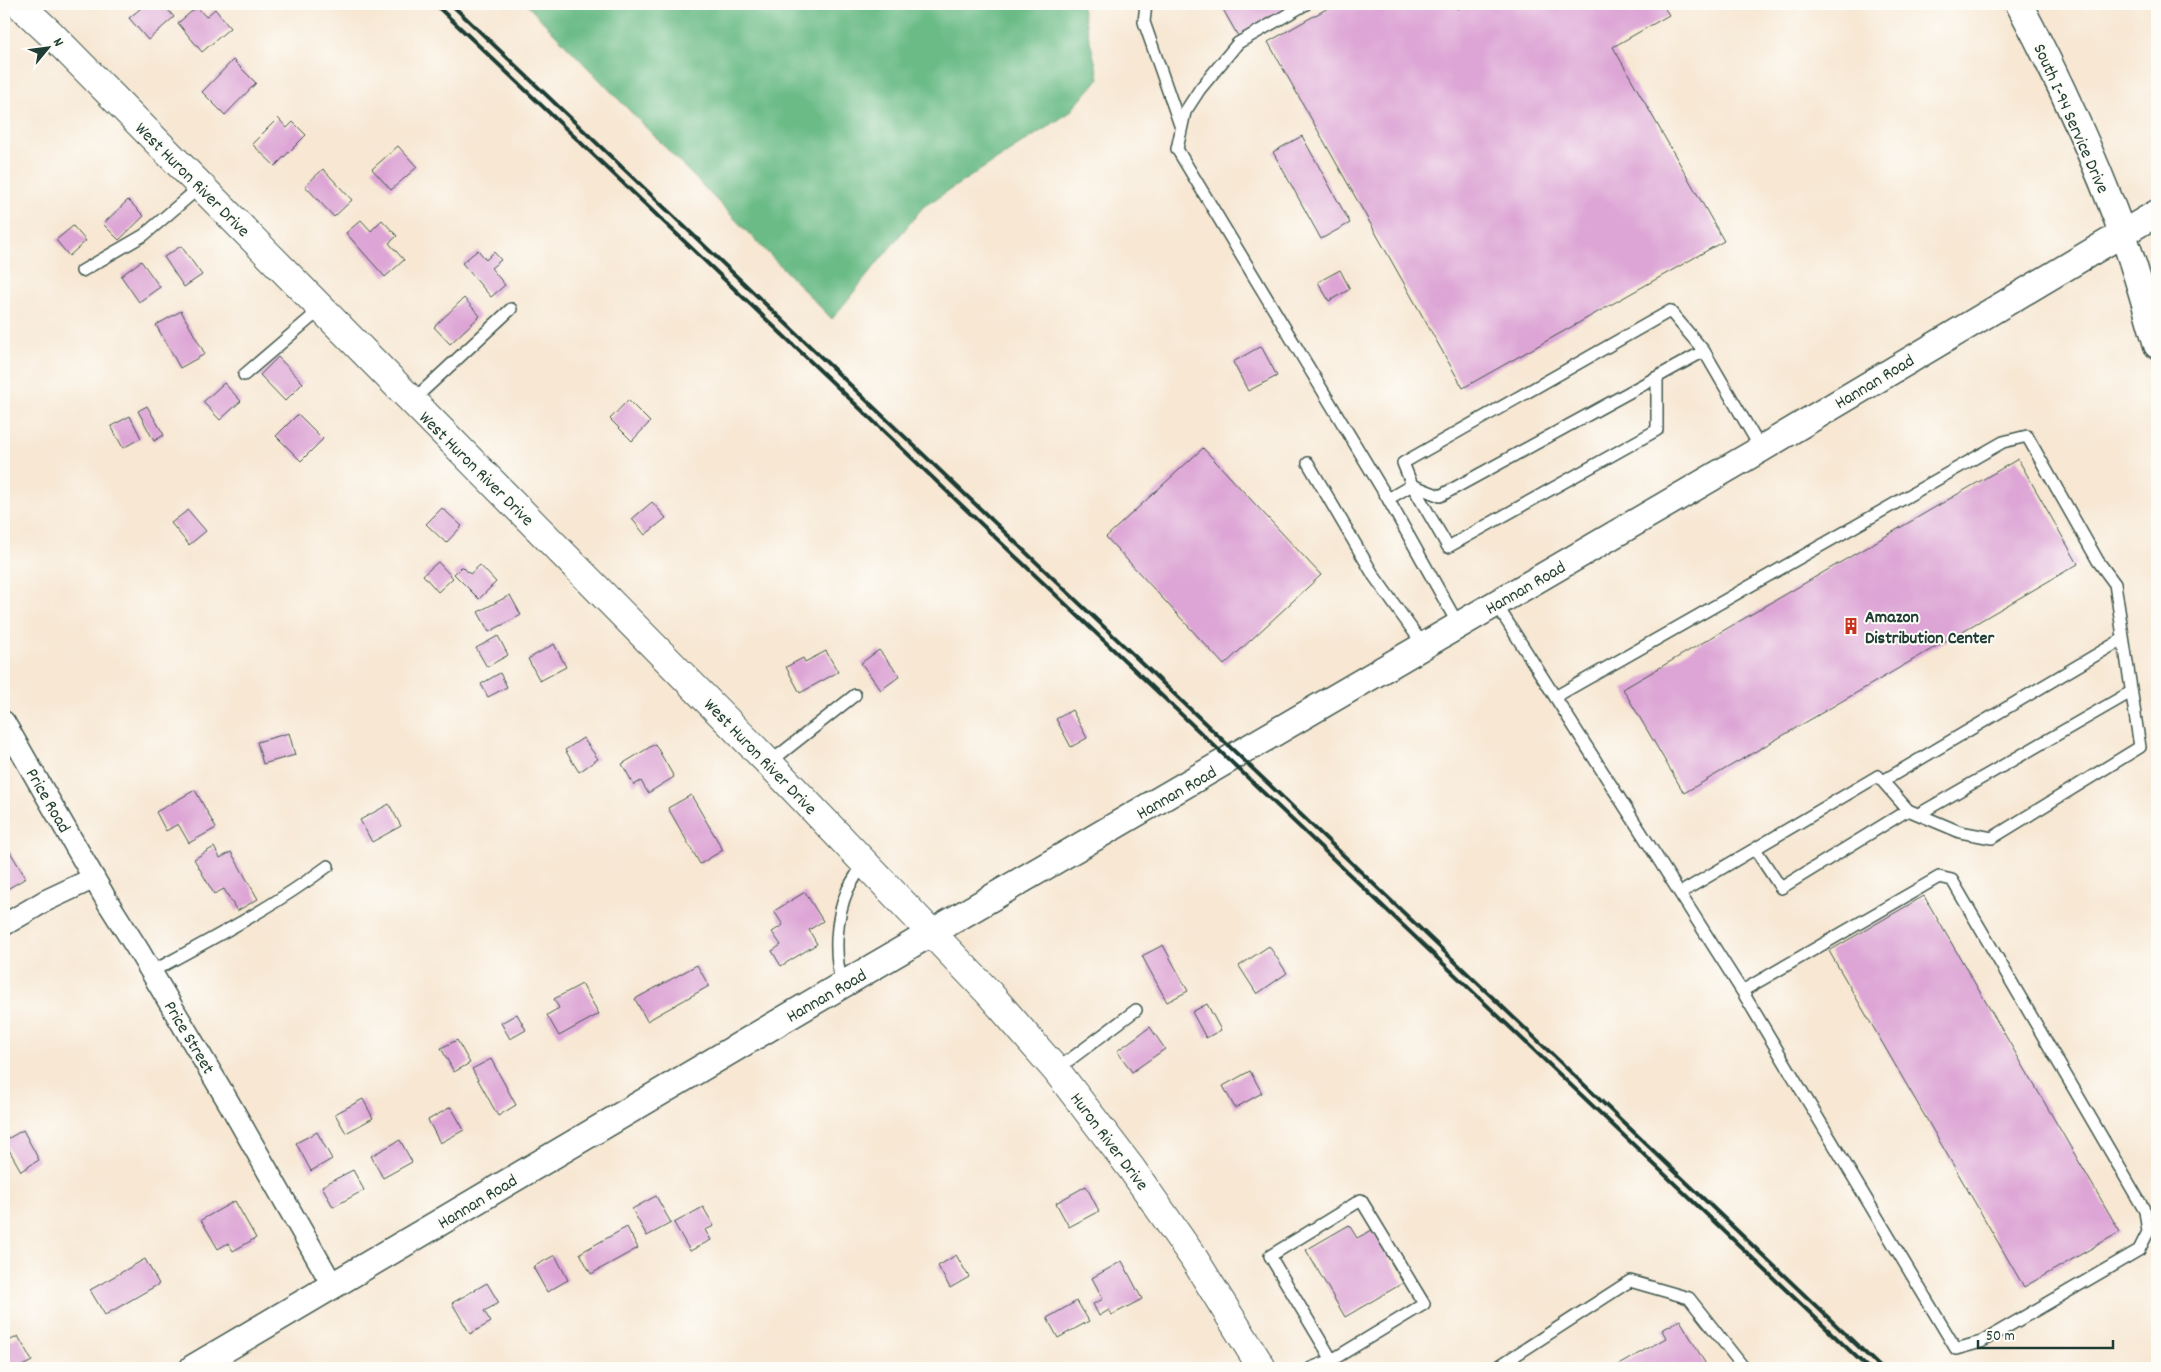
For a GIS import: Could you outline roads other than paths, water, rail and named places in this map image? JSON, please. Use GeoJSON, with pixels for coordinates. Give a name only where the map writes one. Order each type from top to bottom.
{"type":"FeatureCollection","features":[{"type":"Feature","properties":{"kind":"main road","name":"West Huron River Drive"},"geometry":{"type":"LineString","coordinates":[[19,4],[201,186],[934,933]]}},
{"type":"Feature","properties":{"kind":"main road","name":"Huron River Drive"},"geometry":{"type":"LineString","coordinates":[[934,933],[1023,1030],[1125,1160],[1187,1249],[1262,1368]]}},
{"type":"Feature","properties":{"kind":"street","name":"South I-94 Service Drive"},"geometry":{"type":"LineString","coordinates":[[2019,4],[2038,39],[2077,125],[2122,233],[2157,345]]}},
{"type":"Feature","properties":{"kind":"street","name":"Hannan Road"},"geometry":{"type":"LineString","coordinates":[[193,1368],[842,985],[1761,449],[2157,213]]}},
{"type":"Feature","properties":{"kind":"street","name":"Price Road"},"geometry":{"type":"LineString","coordinates":[[4,722],[94,878]]}},
{"type":"Feature","properties":{"kind":"street"},"geometry":{"type":"LineString","coordinates":[[4,925],[44,901],[94,878]]}},
{"type":"Feature","properties":{"kind":"street","name":"Price Street"},"geometry":{"type":"LineString","coordinates":[[94,878],[229,1103],[332,1286]]}},
{"type":"Feature","properties":{"kind":"lane"},"geometry":{"type":"LineString","coordinates":[[1146,4],[1144,22],[1182,129]]}},
{"type":"Feature","properties":{"kind":"lane"},"geometry":{"type":"LineString","coordinates":[[1306,4],[1238,43],[1200,89],[1185,112],[1177,149],[1388,499],[1459,626]]}},
{"type":"Feature","properties":{"kind":"lane"},"geometry":{"type":"LineString","coordinates":[[82,271],[144,235],[201,186]]}},
{"type":"Feature","properties":{"kind":"lane"},"geometry":{"type":"LineString","coordinates":[[244,375],[321,308]]}},
{"type":"Feature","properties":{"kind":"lane"},"geometry":{"type":"LineString","coordinates":[[412,402],[511,310]]}},
{"type":"Feature","properties":{"kind":"lane"},"geometry":{"type":"LineString","coordinates":[[1657,377],[1657,430],[1448,547],[1412,485],[1403,462],[1670,310],[1704,350],[1761,449]]}},
{"type":"Feature","properties":{"kind":"lane"},"geometry":{"type":"LineString","coordinates":[[1412,485],[1440,496],[1704,350]]}},
{"type":"Feature","properties":{"kind":"lane"},"geometry":{"type":"LineString","coordinates":[[1556,697],[2003,442],[2028,436],[2098,561],[2115,584],[2140,747],[1992,838],[1960,832],[1914,812],[1878,776],[1680,893]]}},
{"type":"Feature","properties":{"kind":"lane"},"geometry":{"type":"LineString","coordinates":[[1308,463],[1374,576],[1424,646]]}},
{"type":"Feature","properties":{"kind":"lane"},"geometry":{"type":"LineString","coordinates":[[1388,499],[1412,485]]}},
{"type":"Feature","properties":{"kind":"lane"},"geometry":{"type":"LineString","coordinates":[[1496,604],[1742,991],[1956,1349],[1982,1342],[2139,1250],[2148,1232],[2145,1211],[1952,880],[1939,877],[1742,991]]}},
{"type":"Feature","properties":{"kind":"lane"},"geometry":{"type":"LineString","coordinates":[[1883,782],[2123,639]]}},
{"type":"Feature","properties":{"kind":"lane"},"geometry":{"type":"LineString","coordinates":[[1755,848],[1781,888],[2131,692]]}},
{"type":"Feature","properties":{"kind":"lane"},"geometry":{"type":"LineString","coordinates":[[769,763],[855,695]]}},
{"type":"Feature","properties":{"kind":"lane"},"geometry":{"type":"LineString","coordinates":[[842,985],[837,965],[838,932],[843,902],[864,862]]}},
{"type":"Feature","properties":{"kind":"lane"},"geometry":{"type":"LineString","coordinates":[[151,972],[296,890],[328,866]]}},
{"type":"Feature","properties":{"kind":"lane"},"geometry":{"type":"LineString","coordinates":[[1056,1070],[1136,1010]]}},
{"type":"Feature","properties":{"kind":"lane"},"geometry":{"type":"LineString","coordinates":[[1311,1368],[1332,1360],[1424,1304],[1362,1200],[1270,1256],[1332,1360]]}},
{"type":"Feature","properties":{"kind":"lane"},"geometry":{"type":"LineString","coordinates":[[1496,1368],[1630,1281],[1690,1298],[1744,1368]]}},
{"type":"Feature","properties":{"kind":"railway"},"geometry":{"type":"LineString","coordinates":[[435,4],[1868,1368]]}},
{"type":"Feature","properties":{"kind":"railway"},"geometry":{"type":"LineString","coordinates":[[451,4],[1881,1368]]}},
{"type":"Feature","properties":{"kind":"place","name":"Amazon Distribution Center"},"geometry":{"type":"Point","coordinates":[1851,626]}}]}
